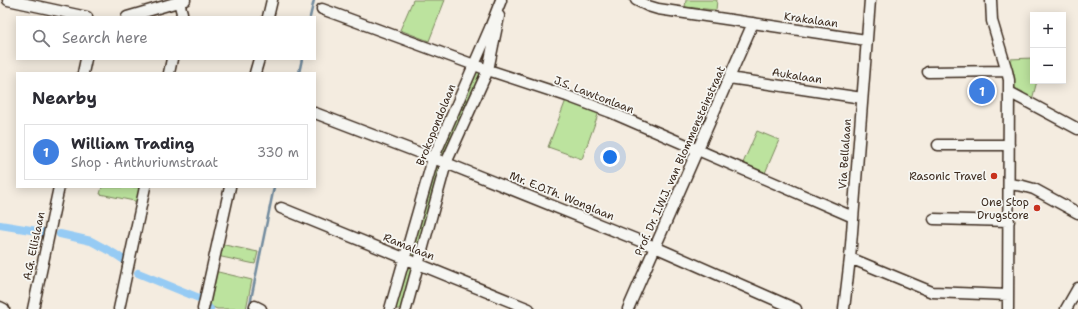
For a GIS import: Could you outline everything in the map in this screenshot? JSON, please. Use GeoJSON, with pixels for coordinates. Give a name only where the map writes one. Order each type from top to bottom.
{"type":"FeatureCollection","features":[{"type":"Feature","properties":{"kind":"street"},"geometry":{"type":"LineString","coordinates":[[8,0],[82,16]]}},
{"type":"Feature","properties":{"kind":"street"},"geometry":{"type":"LineString","coordinates":[[268,16],[272,0]]}},
{"type":"Feature","properties":{"kind":"street","name":"Brokopondolaan"},"geometry":{"type":"LineString","coordinates":[[390,309],[433,159],[501,0]]}},
{"type":"Feature","properties":{"kind":"street","name":"Brokopondolaan"},"geometry":{"type":"LineString","coordinates":[[406,309],[446,163],[488,70],[498,28],[501,0]]}},
{"type":"Feature","properties":{"kind":"street","name":"Krakalaan"},"geometry":{"type":"LineString","coordinates":[[636,0],[658,9],[866,40]]}},
{"type":"Feature","properties":{"kind":"street","name":"Via Bellalaan"},"geometry":{"type":"LineString","coordinates":[[844,309],[850,258],[870,0]]}},
{"type":"Feature","properties":{"kind":"street"},"geometry":{"type":"LineString","coordinates":[[991,0],[992,21],[1007,71],[1009,92],[1008,309]]}},
{"type":"Feature","properties":{"kind":"street"},"geometry":{"type":"LineString","coordinates":[[129,16],[154,4],[182,1],[181,16]]}},
{"type":"Feature","properties":{"kind":"street","name":"J.S. Lawtonlaan"},"geometry":{"type":"LineString","coordinates":[[322,9],[474,65],[610,112],[853,217]]}},
{"type":"Feature","properties":{"kind":"street","name":"Prof. Dr. I.W.J. van Blommensteinstraat"},"geometry":{"type":"LineString","coordinates":[[628,309],[753,23]]}},
{"type":"Feature","properties":{"kind":"street"},"geometry":{"type":"LineString","coordinates":[[83,72],[86,60]]}},
{"type":"Feature","properties":{"kind":"street"},"geometry":{"type":"LineString","coordinates":[[169,72],[172,60]]}},
{"type":"Feature","properties":{"kind":"street"},"geometry":{"type":"LineString","coordinates":[[255,72],[258,60]]}},
{"type":"Feature","properties":{"kind":"street"},"geometry":{"type":"LineString","coordinates":[[928,72],[1007,71]]}},
{"type":"Feature","properties":{"kind":"street","name":"Aukalaan"},"geometry":{"type":"LineString","coordinates":[[729,78],[862,98]]}},
{"type":"Feature","properties":{"kind":"street"},"geometry":{"type":"LineString","coordinates":[[1009,92],[1078,129]]}},
{"type":"Feature","properties":{"kind":"street","name":"Mr. E.O.Th. Wonglaan"},"geometry":{"type":"LineString","coordinates":[[316,113],[446,163],[655,247],[796,309]]}},
{"type":"Feature","properties":{"kind":"street"},"geometry":{"type":"LineString","coordinates":[[938,145],[1009,145]]}},
{"type":"Feature","properties":{"kind":"street"},"geometry":{"type":"LineString","coordinates":[[1009,184],[1034,189],[1078,213]]}},
{"type":"Feature","properties":{"kind":"street","name":"A.G. Ellislaan"},"geometry":{"type":"LineString","coordinates":[[33,309],[59,188]]}},
{"type":"Feature","properties":{"kind":"street"},"geometry":{"type":"LineString","coordinates":[[119,309],[145,188]]}},
{"type":"Feature","properties":{"kind":"street"},"geometry":{"type":"LineString","coordinates":[[203,309],[230,188]]}},
{"type":"Feature","properties":{"kind":"street","name":"Ramalaan"},"geometry":{"type":"LineString","coordinates":[[280,208],[529,309]]}},
{"type":"Feature","properties":{"kind":"street"},"geometry":{"type":"LineString","coordinates":[[934,219],[1008,221]]}},
{"type":"Feature","properties":{"kind":"street"},"geometry":{"type":"LineString","coordinates":[[850,258],[932,292],[1008,295]]}},
{"type":"Feature","properties":{"kind":"street"},"geometry":{"type":"LineString","coordinates":[[1066,309],[1078,288]]}},
{"type":"Feature","properties":{"kind":"street"},"geometry":{"type":"LineString","coordinates":[[0,307],[4,309]]}},
{"type":"Feature","properties":{"kind":"green space"},"geometry":{"type":"Polygon","coordinates":[[[413,0],[445,0],[429,41],[400,30],[413,0]]]}},
{"type":"Feature","properties":{"kind":"green space"},"geometry":{"type":"Polygon","coordinates":[[[686,0],[717,0],[716,10],[685,7],[686,0]]]}},
{"type":"Feature","properties":{"kind":"green space"},"geometry":{"type":"Polygon","coordinates":[[[1030,58],[1030,84],[1036,84],[1032,100],[1024,95],[1023,92],[1013,87],[1009,59],[1030,58]]]}},
{"type":"Feature","properties":{"kind":"green space"},"geometry":{"type":"Polygon","coordinates":[[[478,71],[482,73],[445,157],[442,157],[440,153],[475,72],[478,71]]]}},
{"type":"Feature","properties":{"kind":"green space"},"geometry":{"type":"Polygon","coordinates":[[[566,100],[599,112],[582,159],[548,147],[566,100]]]}},
{"type":"Feature","properties":{"kind":"green space"},"geometry":{"type":"Polygon","coordinates":[[[757,131],[779,140],[765,173],[743,163],[757,131]]]}},
{"type":"Feature","properties":{"kind":"green space"},"geometry":{"type":"Polygon","coordinates":[[[440,167],[416,256],[414,257],[411,256],[411,252],[435,168],[440,167]]]}},
{"type":"Feature","properties":{"kind":"green space"},"geometry":{"type":"Polygon","coordinates":[[[102,188],[142,188],[139,202],[100,194],[102,188]]]}},
{"type":"Feature","properties":{"kind":"green space"},"geometry":{"type":"Polygon","coordinates":[[[220,244],[258,252],[255,264],[217,256],[220,244]]]}},
{"type":"Feature","properties":{"kind":"green space"},"geometry":{"type":"Polygon","coordinates":[[[407,268],[412,269],[402,309],[394,309],[407,268]]]}},
{"type":"Feature","properties":{"kind":"green space"},"geometry":{"type":"Polygon","coordinates":[[[214,271],[252,280],[246,309],[217,309],[206,304],[214,271]]]}},
{"type":"Feature","properties":{"kind":"waterway"},"geometry":{"type":"LineString","coordinates":[[310,16],[314,0]]}},
{"type":"Feature","properties":{"kind":"waterway"},"geometry":{"type":"LineString","coordinates":[[299,72],[302,60]]}},
{"type":"Feature","properties":{"kind":"waterway"},"geometry":{"type":"LineString","coordinates":[[249,309],[274,188]]}},
{"type":"Feature","properties":{"kind":"waterway"},"geometry":{"type":"LineString","coordinates":[[0,225],[43,232]]}},
{"type":"Feature","properties":{"kind":"waterway"},"geometry":{"type":"LineString","coordinates":[[60,234],[91,241],[124,260]]}},
{"type":"Feature","properties":{"kind":"waterway"},"geometry":{"type":"LineString","coordinates":[[138,273],[199,298]]}},
{"type":"Feature","properties":{"kind":"place","name":"William Trading"},"geometry":{"type":"Point","coordinates":[982,91]}},
{"type":"Feature","properties":{"kind":"place","name":"Rasonic Travel"},"geometry":{"type":"Point","coordinates":[994,176]}},
{"type":"Feature","properties":{"kind":"place","name":"One Stop Drugstore"},"geometry":{"type":"Point","coordinates":[1037,208]}}]}
